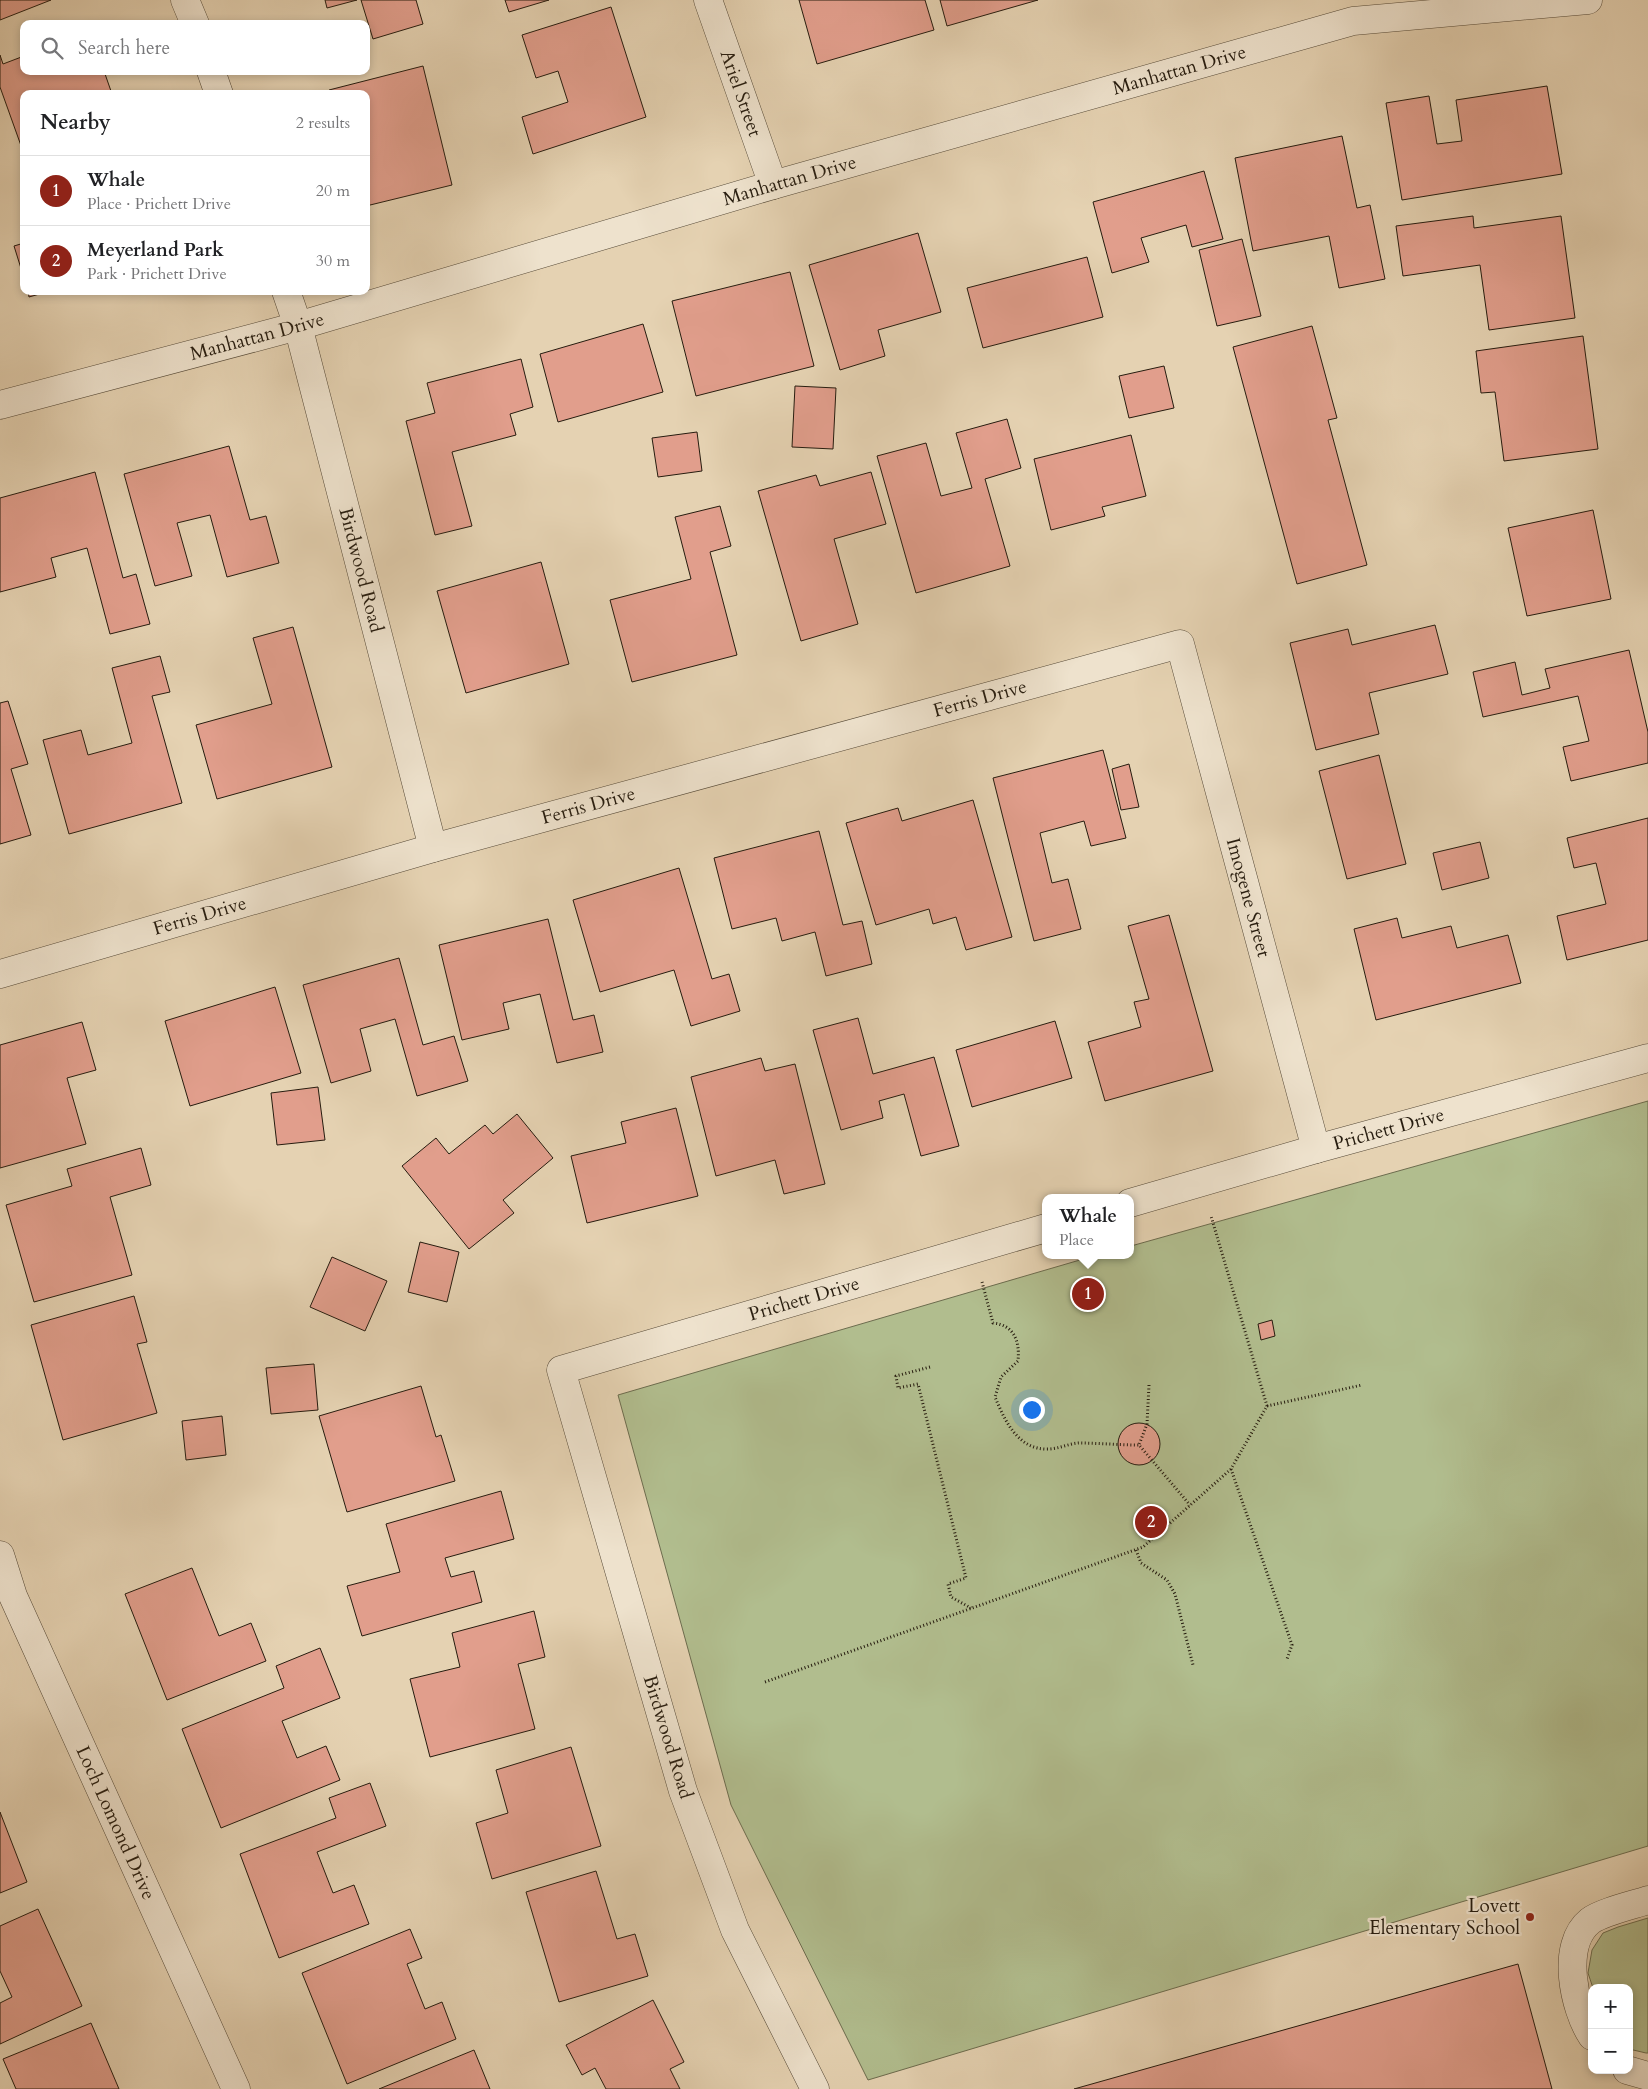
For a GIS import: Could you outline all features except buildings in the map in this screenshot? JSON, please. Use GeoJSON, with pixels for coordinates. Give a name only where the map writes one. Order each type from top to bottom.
{"type":"FeatureCollection","features":[{"type":"Feature","properties":{"kind":"street"},"geometry":{"type":"LineString","coordinates":[[185,0],[193,20]]}},
{"type":"Feature","properties":{"kind":"street","name":"Ariel Street"},"geometry":{"type":"LineString","coordinates":[[708,0],[773,186]]}},
{"type":"Feature","properties":{"kind":"street","name":"Manhattan Drive"},"geometry":{"type":"LineString","coordinates":[[0,405],[298,326],[773,186],[1353,21],[1588,0]]}},
{"type":"Feature","properties":{"kind":"street"},"geometry":{"type":"LineString","coordinates":[[212,75],[218,90]]}},
{"type":"Feature","properties":{"kind":"street","name":"Birdwood Road"},"geometry":{"type":"LineString","coordinates":[[287,295],[298,326],[433,848]]}},
{"type":"Feature","properties":{"kind":"street","name":"Ferris Drive"},"geometry":{"type":"LineString","coordinates":[[0,974],[433,848],[1180,644]]}},
{"type":"Feature","properties":{"kind":"street","name":"Imogene Street"},"geometry":{"type":"LineString","coordinates":[[1180,644],[1316,1149]]}},
{"type":"Feature","properties":{"kind":"street","name":"Prichett Drive"},"geometry":{"type":"LineString","coordinates":[[1134,1202],[1316,1149],[1648,1058]]}},
{"type":"Feature","properties":{"kind":"street","name":"Prichett Drive"},"geometry":{"type":"LineString","coordinates":[[561,1370],[1042,1229]]}},
{"type":"Feature","properties":{"kind":"street","name":"Birdwood Road"},"geometry":{"type":"LineString","coordinates":[[561,1370],[683,1791],[735,1930],[815,2089]]}},
{"type":"Feature","properties":{"kind":"street","name":"Loch Lomond Drive"},"geometry":{"type":"LineString","coordinates":[[0,1555],[13,1596],[236,2089]]}},
{"type":"Feature","properties":{"kind":"street"},"geometry":{"type":"LineString","coordinates":[[1588,2030],[1573,1981],[1572,1959],[1577,1935],[1590,1921],[1620,1908],[1648,1900]]}},
{"type":"Feature","properties":{"kind":"street"},"geometry":{"type":"LineString","coordinates":[[1633,2072],[1648,2076]]}},
{"type":"Feature","properties":{"kind":"path"},"geometry":{"type":"LineString","coordinates":[[765,1682],[1144,1547],[1231,1469],[1267,1406],[1201,1183]]}},
{"type":"Feature","properties":{"kind":"path"},"geometry":{"type":"LineString","coordinates":[[973,1250],[993,1323],[1002,1324],[1010,1329],[1017,1338],[1018,1361],[1001,1377],[995,1397],[1005,1422],[1023,1441],[1034,1448],[1050,1449],[1066,1444],[1080,1443],[1140,1445],[1190,1505]]}},
{"type":"Feature","properties":{"kind":"path"},"geometry":{"type":"LineString","coordinates":[[930,1367],[896,1376],[898,1388],[918,1384],[966,1578],[948,1584],[951,1597],[971,1608]]}},
{"type":"Feature","properties":{"kind":"path"},"geometry":{"type":"LineString","coordinates":[[1140,1445],[1146,1424],[1149,1385]]}},
{"type":"Feature","properties":{"kind":"path"},"geometry":{"type":"LineString","coordinates":[[1267,1406],[1362,1385]]}},
{"type":"Feature","properties":{"kind":"path"},"geometry":{"type":"LineString","coordinates":[[1231,1469],[1292,1645],[1287,1659]]}},
{"type":"Feature","properties":{"kind":"path"},"geometry":{"type":"LineString","coordinates":[[1136,1550],[1141,1564],[1167,1580],[1175,1594],[1193,1665]]}},
{"type":"Feature","properties":{"kind":"green space"},"geometry":{"type":"Polygon","coordinates":[[[1648,1101],[1648,1846],[868,2080],[731,1805],[618,1395],[1083,1259],[1134,1259],[1134,1245],[1648,1101]]]}},
{"type":"Feature","properties":{"kind":"green space"},"geometry":{"type":"Polygon","coordinates":[[[1648,1918],[1648,2053],[1633,2050],[1633,1984],[1592,1984],[1588,1973],[1592,1950],[1603,1933],[1648,1918]]]}},
{"type":"Feature","properties":{"kind":"place","name":"Whale"},"geometry":{"type":"Point","coordinates":[1088,1294]}},
{"type":"Feature","properties":{"kind":"place","name":"Meyerland Park"},"geometry":{"type":"Point","coordinates":[1151,1522]}},
{"type":"Feature","properties":{"kind":"place","name":"Lovett Elementary School"},"geometry":{"type":"Point","coordinates":[1530,1917]}}]}
